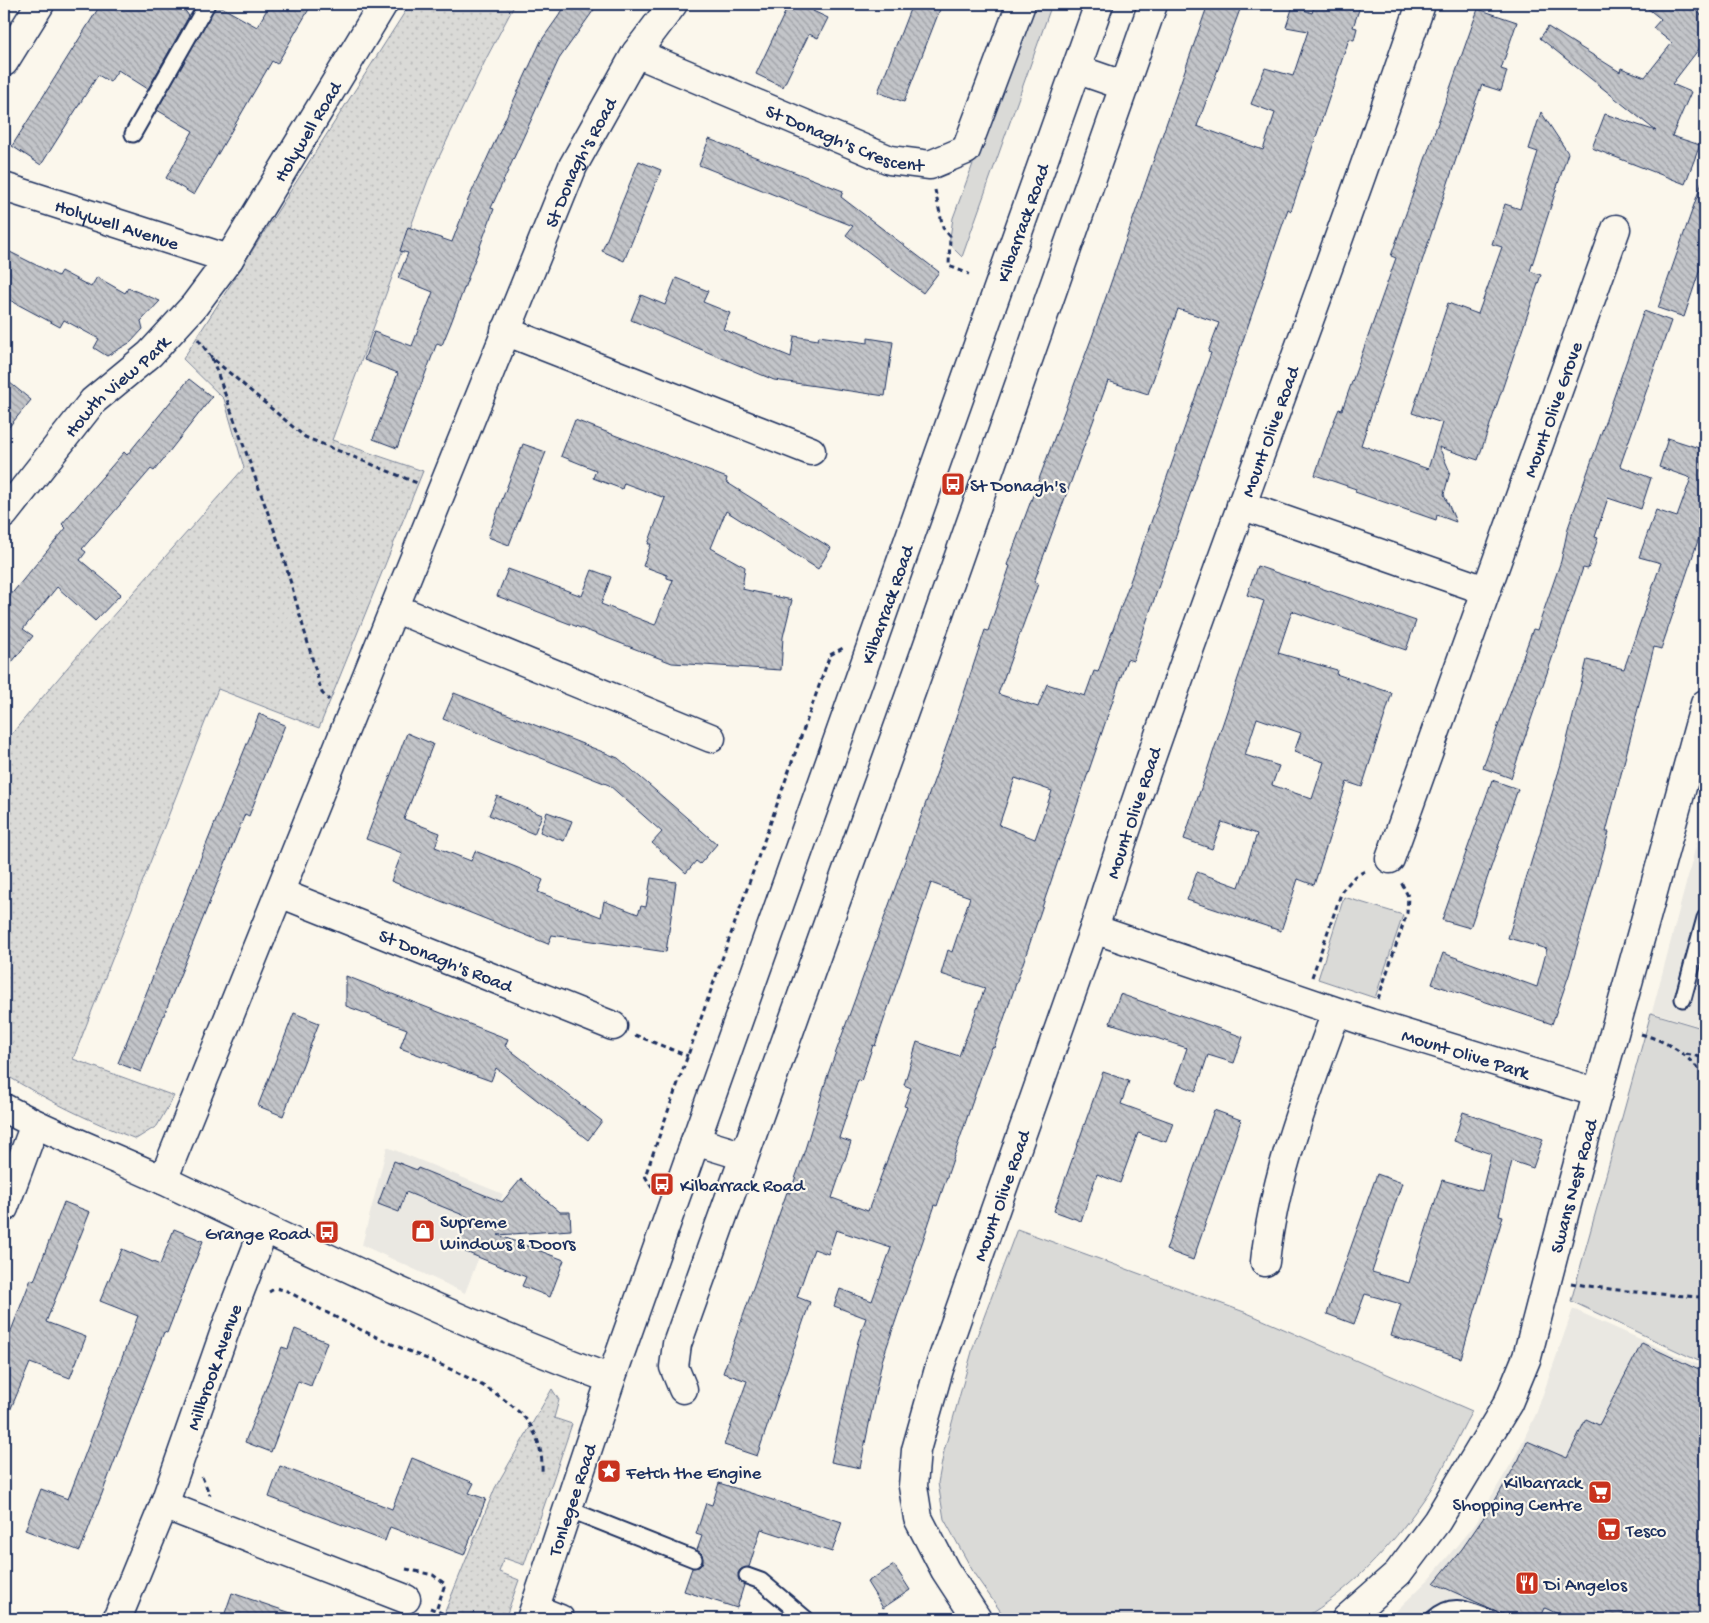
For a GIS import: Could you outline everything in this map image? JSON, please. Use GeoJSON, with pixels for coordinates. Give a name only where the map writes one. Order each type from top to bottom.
{"type":"FeatureCollection","features":[{"type":"Feature","properties":{"kind":"street"},"geometry":{"type":"LineString","coordinates":[[4,62],[40,4]]}},
{"type":"Feature","properties":{"kind":"street","name":"Holywell Road"},"geometry":{"type":"LineString","coordinates":[[230,259],[383,4]]}},
{"type":"Feature","properties":{"kind":"street","name":"St Donagh's Road"},"geometry":{"type":"LineString","coordinates":[[163,1180],[573,166],[636,53],[673,4]]}},
{"type":"Feature","properties":{"kind":"street","name":"St Donagh's Crescent"},"geometry":{"type":"LineString","coordinates":[[636,53],[890,160],[930,165],[966,150],[1021,4]]}},
{"type":"Feature","properties":{"kind":"street","name":"Kilbarrack Road"},"geometry":{"type":"LineString","coordinates":[[611,1379],[1099,4]]}},
{"type":"Feature","properties":{"kind":"street"},"geometry":{"type":"LineString","coordinates":[[683,1389],[674,1367],[677,1344],[929,644],[1154,4]]}},
{"type":"Feature","properties":{"kind":"street","name":"Mount Olive Road"},"geometry":{"type":"LineString","coordinates":[[977,1619],[945,1570],[918,1518],[913,1486],[916,1450],[940,1369],[1094,928],[1116,856],[1240,505],[1375,140],[1421,4]]}},
{"type":"Feature","properties":{"kind":"street"},"geometry":{"type":"LineString","coordinates":[[1076,69],[1125,86]]}},
{"type":"Feature","properties":{"kind":"street","name":"Holywell Avenue"},"geometry":{"type":"LineString","coordinates":[[4,187],[230,259]]}},
{"type":"Feature","properties":{"kind":"street","name":"Mount Olive Grove"},"geometry":{"type":"LineString","coordinates":[[1390,859],[1616,229]]}},
{"type":"Feature","properties":{"kind":"street","name":"Howth View Park"},"geometry":{"type":"LineString","coordinates":[[4,514],[92,401],[150,354],[183,318],[230,259]]}},
{"type":"Feature","properties":{"kind":"street"},"geometry":{"type":"LineString","coordinates":[[506,331],[811,451]]}},
{"type":"Feature","properties":{"kind":"street"},"geometry":{"type":"LineString","coordinates":[[1240,505],[1485,590]]}},
{"type":"Feature","properties":{"kind":"street"},"geometry":{"type":"LineString","coordinates":[[394,608],[711,738]]}},
{"type":"Feature","properties":{"kind":"street","name":"Swans Nest Road"},"geometry":{"type":"LineString","coordinates":[[1346,1619],[1398,1573],[1437,1520],[1471,1467],[1508,1403],[1524,1366],[1705,705]]}},
{"type":"Feature","properties":{"kind":"street","name":"St Donagh's Road"},"geometry":{"type":"LineString","coordinates":[[280,893],[613,1026]]}},
{"type":"Feature","properties":{"kind":"street","name":"Mount Olive Park"},"geometry":{"type":"LineString","coordinates":[[1094,928],[1336,1012],[1598,1093]]}},
{"type":"Feature","properties":{"kind":"street"},"geometry":{"type":"LineString","coordinates":[[1265,1262],[1269,1226],[1284,1160],[1336,1012]]}},
{"type":"Feature","properties":{"kind":"street"},"geometry":{"type":"LineString","coordinates":[[4,1108],[35,1124],[163,1180],[264,1229],[545,1355],[611,1379]]}},
{"type":"Feature","properties":{"kind":"street"},"geometry":{"type":"LineString","coordinates":[[4,1208],[35,1124]]}},
{"type":"Feature","properties":{"kind":"street"},"geometry":{"type":"LineString","coordinates":[[696,1141],[744,1156]]}},
{"type":"Feature","properties":{"kind":"street","name":"Millbrook Avenue"},"geometry":{"type":"LineString","coordinates":[[117,1619],[164,1505],[227,1324],[264,1229]]}},
{"type":"Feature","properties":{"kind":"street","name":"Tonlegee Road"},"geometry":{"type":"LineString","coordinates":[[542,1616],[568,1509],[611,1379]]}},
{"type":"Feature","properties":{"kind":"street"},"geometry":{"type":"LineString","coordinates":[[164,1505],[406,1599]]}},
{"type":"Feature","properties":{"kind":"lane"},"geometry":{"type":"LineString","coordinates":[[134,134],[200,6]]}},
{"type":"Feature","properties":{"kind":"lane"},"geometry":{"type":"LineString","coordinates":[[1683,999],[1705,918]]}},
{"type":"Feature","properties":{"kind":"lane"},"geometry":{"type":"LineString","coordinates":[[568,1509],[694,1559]]}},
{"type":"Feature","properties":{"kind":"lane"},"geometry":{"type":"LineString","coordinates":[[746,1576],[762,1581],[806,1619]]}},
{"type":"Feature","properties":{"kind":"lane"},"geometry":{"type":"LineString","coordinates":[[1433,1619],[1443,1610],[1459,1608],[1492,1619]]}},
{"type":"Feature","properties":{"kind":"path"},"geometry":{"type":"LineString","coordinates":[[930,165],[943,228],[950,236],[948,266],[969,274]]}},
{"type":"Feature","properties":{"kind":"path"},"geometry":{"type":"LineString","coordinates":[[183,318],[212,358],[305,437],[440,493]]}},
{"type":"Feature","properties":{"kind":"path"},"geometry":{"type":"LineString","coordinates":[[212,358],[282,552],[322,693],[349,721]]}},
{"type":"Feature","properties":{"kind":"path"},"geometry":{"type":"LineString","coordinates":[[672,1207],[654,1194],[645,1176],[830,655],[842,648],[851,648],[868,655]]}},
{"type":"Feature","properties":{"kind":"path"},"geometry":{"type":"LineString","coordinates":[[1304,1001],[1342,891],[1355,876],[1390,859],[1408,896],[1407,913],[1370,1023]]}},
{"type":"Feature","properties":{"kind":"path"},"geometry":{"type":"LineString","coordinates":[[613,1026],[688,1056]]}},
{"type":"Feature","properties":{"kind":"path"},"geometry":{"type":"LineString","coordinates":[[1616,1026],[1655,1038],[1686,1054],[1705,1058]]}},
{"type":"Feature","properties":{"kind":"path"},"geometry":{"type":"LineString","coordinates":[[1686,1054],[1705,1076]]}},
{"type":"Feature","properties":{"kind":"path"},"geometry":{"type":"LineString","coordinates":[[1549,1278],[1607,1290],[1700,1297],[1705,1299]]}},
{"type":"Feature","properties":{"kind":"path"},"geometry":{"type":"LineString","coordinates":[[262,1295],[276,1288],[287,1291],[363,1331],[492,1391],[522,1415],[536,1437],[543,1458],[542,1473]]}},
{"type":"Feature","properties":{"kind":"path"},"geometry":{"type":"LineString","coordinates":[[1700,1297],[1705,1294]]}},
{"type":"Feature","properties":{"kind":"path"},"geometry":{"type":"LineString","coordinates":[[202,1476],[212,1501]]}},
{"type":"Feature","properties":{"kind":"path"},"geometry":{"type":"LineString","coordinates":[[401,1568],[433,1575],[445,1584],[436,1611]]}},
{"type":"Feature","properties":{"kind":"shaded area"},"geometry":{"type":"Polygon","coordinates":[[[410,4],[515,4],[487,57],[428,180],[332,440],[423,471],[319,728],[218,689],[73,1059],[174,1096],[157,1126],[136,1139],[68,1110],[4,1074],[4,743],[78,655],[244,468],[224,399],[183,359],[410,4]]]}},
{"type":"Feature","properties":{"kind":"shaded area"},"geometry":{"type":"Polygon","coordinates":[[[1032,4],[1052,4],[962,257],[949,244],[953,218],[1032,4]]]}},
{"type":"Feature","properties":{"kind":"shaded area"},"geometry":{"type":"Polygon","coordinates":[[[1705,812],[1705,1028],[1652,1012],[1705,812]]]}},
{"type":"Feature","properties":{"kind":"shaded area"},"geometry":{"type":"Polygon","coordinates":[[[1344,897],[1403,915],[1375,998],[1318,979],[1344,897]]]}},
{"type":"Feature","properties":{"kind":"shaded area"},"geometry":{"type":"Polygon","coordinates":[[[1651,1013],[1705,1029],[1705,1364],[1571,1301],[1651,1013]]]}},
{"type":"Feature","properties":{"kind":"shaded area"},"geometry":{"type":"Polygon","coordinates":[[[387,1147],[503,1194],[465,1293],[362,1245],[387,1147]]]}},
{"type":"Feature","properties":{"kind":"shaded area"},"geometry":{"type":"Polygon","coordinates":[[[1017,1229],[1247,1313],[1472,1411],[1436,1481],[1410,1519],[1383,1552],[1353,1582],[1320,1608],[1302,1619],[1006,1619],[975,1575],[944,1519],[938,1483],[944,1451],[975,1341],[1017,1229]]]}},
{"type":"Feature","properties":{"kind":"shaded area","name":"Kilbarrack Shopping Centre"},"geometry":{"type":"Polygon","coordinates":[[[1573,1309],[1705,1368],[1705,1619],[1388,1619],[1429,1579],[1474,1525],[1514,1459],[1536,1414],[1573,1309]]]}},
{"type":"Feature","properties":{"kind":"shaded area"},"geometry":{"type":"Polygon","coordinates":[[[552,1389],[559,1400],[554,1418],[572,1424],[524,1565],[504,1558],[499,1572],[519,1580],[505,1619],[442,1619],[495,1488],[552,1389]]]}},
{"type":"Feature","properties":{"kind":"building"},"geometry":{"type":"Polygon","coordinates":[[[101,4],[180,4],[189,16],[148,89],[118,70],[110,82],[98,75],[41,165],[12,146],[101,4]]]}},
{"type":"Feature","properties":{"kind":"building"},"geometry":{"type":"Polygon","coordinates":[[[216,4],[257,27],[270,4],[312,4],[277,64],[272,61],[194,195],[166,178],[193,131],[157,110],[216,4]]]}},
{"type":"Feature","properties":{"kind":"building"},"geometry":{"type":"Polygon","coordinates":[[[567,4],[598,4],[559,59],[491,208],[494,209],[451,323],[442,345],[437,343],[397,448],[373,439],[398,373],[364,360],[374,332],[412,346],[433,292],[398,278],[408,253],[400,251],[408,227],[452,242],[468,200],[541,41],[567,4]]]}},
{"type":"Feature","properties":{"kind":"building"},"geometry":{"type":"Polygon","coordinates":[[[789,4],[817,4],[813,11],[828,18],[818,38],[809,34],[783,87],[756,74],[789,4]]]}},
{"type":"Feature","properties":{"kind":"building"},"geometry":{"type":"Polygon","coordinates":[[[912,4],[942,4],[904,102],[878,92],[912,4]]]}},
{"type":"Feature","properties":{"kind":"building"},"geometry":{"type":"Polygon","coordinates":[[[1208,4],[1242,4],[1197,126],[1263,150],[1275,113],[1251,104],[1265,68],[1293,76],[1308,31],[1286,27],[1293,6],[1312,13],[1315,4],[1361,4],[1353,27],[1357,28],[1354,40],[1349,39],[1291,211],[1288,209],[1133,661],[1127,659],[994,1048],[992,1047],[985,1065],[937,1206],[935,1205],[882,1361],[860,1468],[831,1462],[858,1341],[866,1318],[834,1306],[840,1289],[872,1301],[891,1248],[836,1230],[828,1254],[814,1249],[805,1274],[797,1297],[810,1302],[757,1456],[724,1445],[747,1381],[723,1373],[787,1192],[790,1193],[802,1159],[828,1074],[950,736],[985,630],[988,631],[1010,566],[1007,565],[1092,337],[1208,4]],[[1178,309],[1148,394],[1108,381],[1034,582],[1038,584],[998,694],[1038,707],[1047,684],[1085,696],[1094,671],[1098,672],[1211,353],[1208,352],[1219,323],[1178,309]],[[1015,778],[999,825],[1035,839],[1052,791],[1015,778]],[[931,883],[875,1046],[873,1045],[861,1081],[858,1080],[839,1138],[851,1142],[832,1198],[868,1211],[907,1107],[904,1106],[911,1088],[904,1085],[917,1042],[959,1056],[985,988],[941,974],[948,950],[952,952],[970,897],[931,883]]]}},
{"type":"Feature","properties":{"kind":"building"},"geometry":{"type":"Polygon","coordinates":[[[1642,4],[1688,4],[1705,18],[1705,41],[1672,84],[1691,92],[1672,136],[1700,145],[1685,184],[1592,148],[1605,114],[1656,131],[1540,38],[1548,27],[1620,72],[1621,68],[1645,77],[1672,43],[1653,28],[1661,19],[1642,4]]]}},
{"type":"Feature","properties":{"kind":"building"},"geometry":{"type":"Polygon","coordinates":[[[1478,9],[1517,22],[1501,69],[1507,71],[1501,91],[1482,85],[1361,445],[1428,469],[1442,423],[1412,413],[1448,303],[1478,314],[1502,247],[1492,244],[1505,204],[1520,209],[1538,152],[1529,149],[1541,112],[1568,153],[1530,271],[1541,275],[1478,460],[1439,447],[1450,472],[1444,494],[1456,522],[1437,515],[1436,520],[1355,492],[1356,489],[1315,475],[1331,428],[1339,409],[1342,410],[1396,258],[1391,256],[1478,9]]]}},
{"type":"Feature","properties":{"kind":"building"},"geometry":{"type":"Polygon","coordinates":[[[709,139],[843,191],[841,197],[939,272],[923,293],[846,235],[853,226],[699,165],[709,139]]]}},
{"type":"Feature","properties":{"kind":"building"},"geometry":{"type":"Polygon","coordinates":[[[639,161],[661,170],[624,261],[602,251],[639,161]]]}},
{"type":"Feature","properties":{"kind":"building"},"geometry":{"type":"Polygon","coordinates":[[[1702,182],[1705,183],[1705,254],[1684,317],[1658,308],[1702,182]]]}},
{"type":"Feature","properties":{"kind":"building"},"geometry":{"type":"Polygon","coordinates":[[[4,249],[58,276],[61,271],[91,287],[97,277],[125,293],[128,288],[160,301],[141,321],[143,329],[131,342],[107,356],[94,348],[99,339],[64,320],[60,327],[4,297],[4,249]]]}},
{"type":"Feature","properties":{"kind":"building"},"geometry":{"type":"Polygon","coordinates":[[[676,278],[708,291],[703,302],[730,313],[723,329],[791,357],[794,336],[818,340],[819,336],[868,343],[868,338],[893,342],[885,396],[774,380],[631,320],[641,295],[665,305],[676,278]]]}},
{"type":"Feature","properties":{"kind":"building"},"geometry":{"type":"Polygon","coordinates":[[[1644,311],[1671,321],[1620,466],[1651,478],[1641,509],[1608,498],[1595,537],[1598,538],[1588,569],[1583,568],[1511,778],[1483,768],[1533,629],[1537,630],[1561,561],[1568,528],[1644,311]]]}},
{"type":"Feature","properties":{"kind":"building"},"geometry":{"type":"Polygon","coordinates":[[[4,378],[31,400],[4,433],[4,378]]]}},
{"type":"Feature","properties":{"kind":"building"},"geometry":{"type":"Polygon","coordinates":[[[189,379],[212,397],[154,471],[151,469],[82,549],[86,552],[80,560],[121,594],[95,621],[57,587],[23,629],[33,636],[4,672],[4,603],[66,528],[62,524],[124,452],[127,455],[189,379]]]}},
{"type":"Feature","properties":{"kind":"building"},"geometry":{"type":"Polygon","coordinates":[[[575,420],[727,478],[726,482],[831,548],[818,569],[726,511],[711,548],[745,567],[742,589],[792,600],[783,637],[781,670],[672,663],[497,596],[508,569],[582,596],[592,570],[611,577],[601,604],[655,625],[673,580],[667,578],[667,575],[643,566],[651,544],[648,544],[665,498],[624,483],[622,489],[593,478],[596,470],[561,456],[575,420]]]}},
{"type":"Feature","properties":{"kind":"building"},"geometry":{"type":"Polygon","coordinates":[[[1668,438],[1702,449],[1705,447],[1705,520],[1661,649],[1654,647],[1606,832],[1609,832],[1569,975],[1552,1024],[1432,984],[1443,953],[1537,987],[1547,949],[1508,938],[1561,764],[1587,660],[1624,669],[1661,563],[1639,557],[1656,510],[1677,517],[1691,478],[1659,467],[1668,438]]]}},
{"type":"Feature","properties":{"kind":"building"},"geometry":{"type":"Polygon","coordinates":[[[523,444],[546,452],[509,545],[488,537],[523,444]]]}},
{"type":"Feature","properties":{"kind":"building"},"geometry":{"type":"Polygon","coordinates":[[[1257,566],[1416,621],[1406,650],[1292,611],[1278,653],[1337,670],[1336,674],[1392,693],[1362,787],[1347,782],[1314,885],[1298,879],[1281,931],[1187,900],[1197,872],[1239,887],[1257,834],[1222,822],[1212,849],[1184,839],[1264,601],[1247,595],[1257,566]],[[1257,718],[1245,755],[1279,766],[1272,785],[1312,799],[1324,762],[1294,752],[1301,733],[1257,718]]]}},
{"type":"Feature","properties":{"kind":"building"},"geometry":{"type":"Polygon","coordinates":[[[454,693],[618,758],[717,844],[700,864],[696,861],[686,873],[652,843],[662,832],[609,785],[443,719],[454,693]]]}},
{"type":"Feature","properties":{"kind":"building"},"geometry":{"type":"Polygon","coordinates":[[[259,714],[285,725],[249,816],[245,814],[141,1072],[118,1063],[259,714]]]}},
{"type":"Feature","properties":{"kind":"building"},"geometry":{"type":"Polygon","coordinates":[[[407,733],[433,744],[404,819],[440,833],[435,847],[471,861],[475,851],[518,868],[543,880],[538,892],[601,917],[604,901],[638,914],[641,906],[646,907],[651,878],[676,882],[666,952],[552,935],[548,944],[391,881],[402,853],[366,839],[407,733]]]}},
{"type":"Feature","properties":{"kind":"building"},"geometry":{"type":"Polygon","coordinates":[[[1492,780],[1518,789],[1470,928],[1442,920],[1492,780]]]}},
{"type":"Feature","properties":{"kind":"building"},"geometry":{"type":"Polygon","coordinates":[[[497,796],[542,815],[534,834],[489,815],[497,796]]]}},
{"type":"Feature","properties":{"kind":"building"},"geometry":{"type":"Polygon","coordinates":[[[547,812],[572,821],[564,841],[540,832],[547,812]]]}},
{"type":"Feature","properties":{"kind":"building"},"geometry":{"type":"Polygon","coordinates":[[[346,976],[508,1039],[505,1046],[602,1121],[588,1140],[496,1068],[491,1081],[400,1048],[407,1029],[346,1006],[346,976]]]}},
{"type":"Feature","properties":{"kind":"building"},"geometry":{"type":"Polygon","coordinates":[[[1120,994],[1243,1037],[1234,1063],[1208,1055],[1196,1091],[1175,1083],[1187,1048],[1110,1023],[1120,994]]]}},
{"type":"Feature","properties":{"kind":"building"},"geometry":{"type":"Polygon","coordinates":[[[294,1013],[319,1023],[283,1116],[258,1106],[294,1013]]]}},
{"type":"Feature","properties":{"kind":"building"},"geometry":{"type":"Polygon","coordinates":[[[1103,1072],[1129,1081],[1121,1104],[1173,1123],[1166,1142],[1138,1133],[1120,1183],[1097,1174],[1081,1221],[1054,1211],[1103,1072]]]}},
{"type":"Feature","properties":{"kind":"building"},"geometry":{"type":"Polygon","coordinates":[[[1214,1110],[1241,1120],[1193,1260],[1166,1250],[1214,1110]]]}},
{"type":"Feature","properties":{"kind":"building"},"geometry":{"type":"Polygon","coordinates":[[[1463,1112],[1543,1139],[1533,1168],[1512,1161],[1499,1215],[1503,1216],[1461,1358],[1391,1336],[1401,1304],[1365,1294],[1354,1324],[1327,1314],[1377,1174],[1402,1183],[1372,1272],[1409,1283],[1442,1180],[1482,1191],[1491,1154],[1454,1141],[1463,1112]]]}},
{"type":"Feature","properties":{"kind":"building"},"geometry":{"type":"Polygon","coordinates":[[[394,1161],[417,1170],[418,1168],[502,1202],[521,1179],[560,1212],[570,1212],[571,1230],[498,1235],[564,1260],[550,1297],[522,1286],[526,1277],[456,1248],[468,1217],[406,1192],[399,1212],[378,1204],[394,1161]]]}},
{"type":"Feature","properties":{"kind":"building"},"geometry":{"type":"Polygon","coordinates":[[[64,1202],[90,1212],[46,1322],[86,1337],[70,1378],[30,1363],[4,1425],[4,1349],[31,1279],[34,1281],[64,1202]]]}},
{"type":"Feature","properties":{"kind":"building"},"geometry":{"type":"Polygon","coordinates":[[[174,1229],[203,1241],[167,1333],[164,1332],[80,1551],[25,1530],[41,1489],[68,1499],[138,1316],[100,1301],[122,1249],[160,1265],[174,1229]]]}},
{"type":"Feature","properties":{"kind":"building"},"geometry":{"type":"Polygon","coordinates":[[[295,1329],[327,1342],[311,1386],[298,1381],[271,1452],[245,1442],[282,1347],[288,1349],[295,1329]]]}},
{"type":"Feature","properties":{"kind":"building","name":"Kilbarrack Shopping Centre"},"geometry":{"type":"Polygon","coordinates":[[[1642,1343],[1705,1373],[1705,1619],[1569,1619],[1545,1608],[1540,1619],[1514,1619],[1434,1583],[1462,1549],[1493,1504],[1519,1459],[1527,1441],[1567,1458],[1586,1419],[1599,1425],[1642,1343]]]}},
{"type":"Feature","properties":{"kind":"building"},"geometry":{"type":"Polygon","coordinates":[[[412,1458],[474,1483],[469,1493],[486,1499],[464,1555],[390,1527],[385,1541],[269,1497],[280,1466],[392,1509],[412,1458]]]}},
{"type":"Feature","properties":{"kind":"building"},"geometry":{"type":"Polygon","coordinates":[[[719,1483],[842,1522],[832,1552],[761,1529],[749,1567],[741,1569],[738,1573],[740,1582],[744,1585],[737,1608],[684,1591],[692,1568],[699,1567],[703,1562],[702,1554],[697,1550],[702,1536],[696,1534],[706,1503],[712,1505],[719,1483]]]}},
{"type":"Feature","properties":{"kind":"building"},"geometry":{"type":"Polygon","coordinates":[[[894,1565],[910,1590],[883,1608],[867,1582],[894,1565]]]}},
{"type":"Feature","properties":{"kind":"building"},"geometry":{"type":"Polygon","coordinates":[[[232,1593],[300,1616],[299,1619],[223,1619],[232,1593]]]}},
{"type":"Feature","properties":{"kind":"place","name":"St Donagh's"},"geometry":{"type":"Point","coordinates":[953,484]}},
{"type":"Feature","properties":{"kind":"place","name":"Kilbarrack Road"},"geometry":{"type":"Point","coordinates":[662,1184]}},
{"type":"Feature","properties":{"kind":"place","name":"Supreme Windows & Doors"},"geometry":{"type":"Point","coordinates":[423,1231]}},
{"type":"Feature","properties":{"kind":"place","name":"Grange Road"},"geometry":{"type":"Point","coordinates":[327,1232]}},
{"type":"Feature","properties":{"kind":"place","name":"Fetch the Engine"},"geometry":{"type":"Point","coordinates":[609,1471]}},
{"type":"Feature","properties":{"kind":"place","name":"Kilbarrack Shopping Centre"},"geometry":{"type":"Point","coordinates":[1600,1492]}},
{"type":"Feature","properties":{"kind":"place","name":"Tesco"},"geometry":{"type":"Point","coordinates":[1609,1529]}},
{"type":"Feature","properties":{"kind":"place","name":"Di Angelos"},"geometry":{"type":"Point","coordinates":[1527,1583]}}]}
